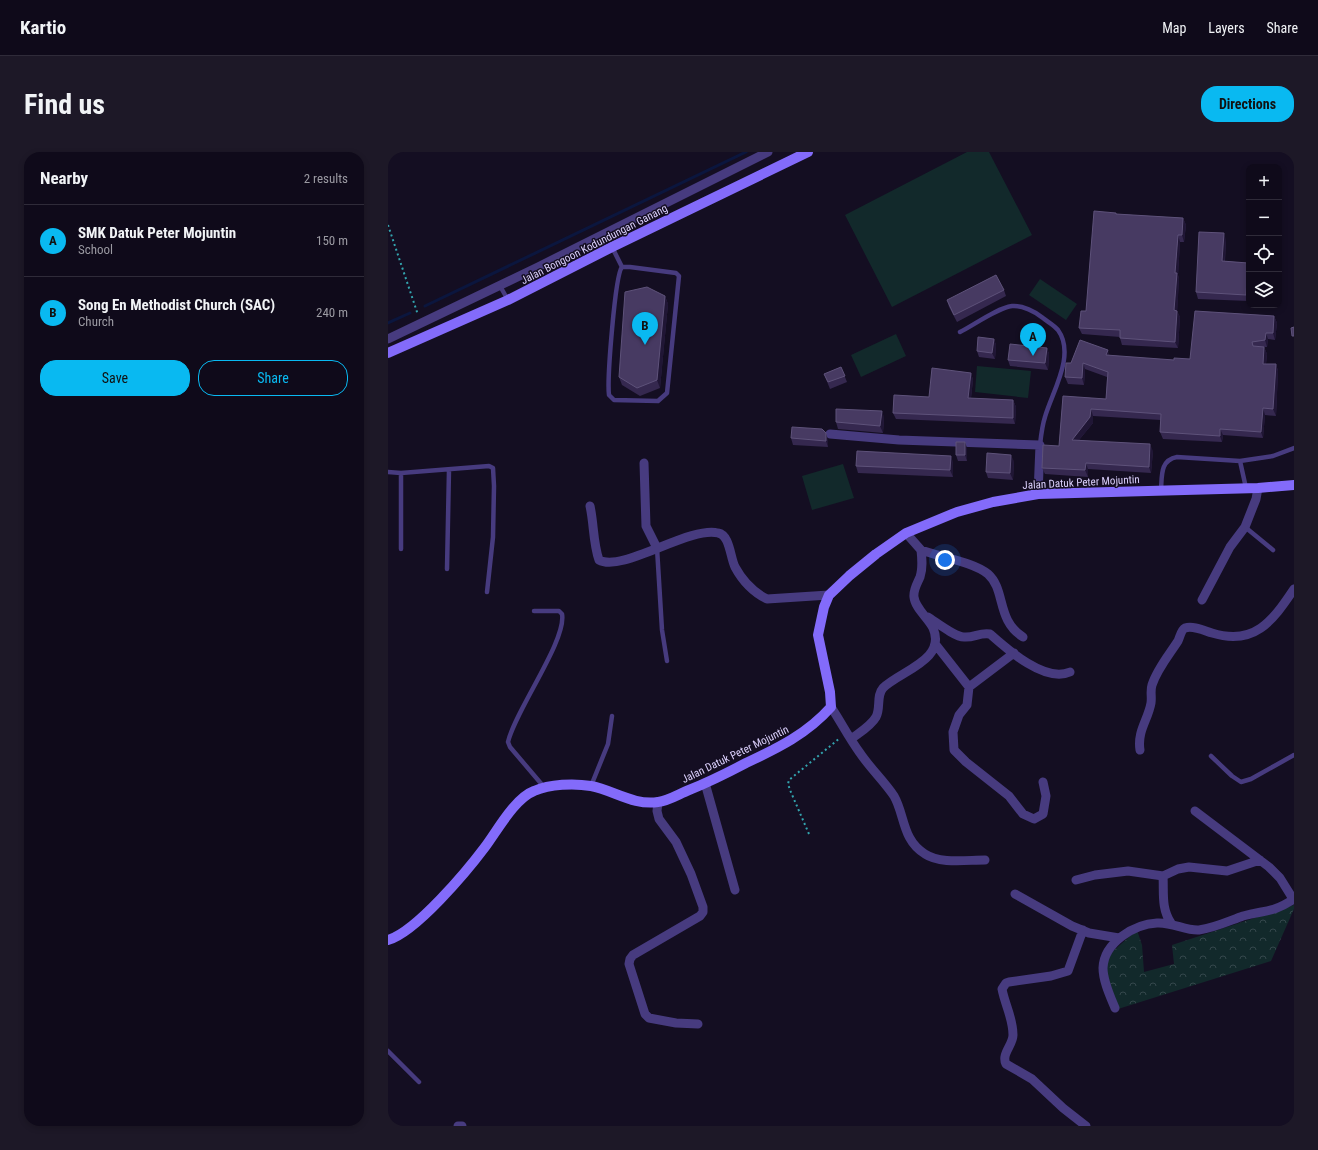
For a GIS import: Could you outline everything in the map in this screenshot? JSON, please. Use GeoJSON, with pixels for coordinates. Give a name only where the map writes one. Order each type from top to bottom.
{"type":"FeatureCollection","features":[{"type":"Feature","properties":{"kind":"street"},"geometry":{"type":"LineString","coordinates":[[388,339],[500,286],[768,152]]}},
{"type":"Feature","properties":{"kind":"street","name":"Jalan Bongoon Kodundungan Ganang"},"geometry":{"type":"LineString","coordinates":[[388,353],[508,300],[612,247],[808,152]]}},
{"type":"Feature","properties":{"kind":"street"},"geometry":{"type":"LineString","coordinates":[[830,434],[899,440],[1040,445],[1038,494]]}},
{"type":"Feature","properties":{"kind":"street"},"geometry":{"type":"LineString","coordinates":[[644,463],[646,526],[657,548]]}},
{"type":"Feature","properties":{"kind":"street","name":"Jalan Datuk Peter Mojuntin"},"geometry":{"type":"LineString","coordinates":[[388,940],[395,938],[424,916],[471,864],[518,802],[533,791],[560,785],[590,786],[632,800],[658,811],[788,743],[807,731],[833,710],[818,635],[820,618],[829,595],[861,566],[906,533],[957,512],[993,502],[1038,494],[1258,488],[1294,485]]}},
{"type":"Feature","properties":{"kind":"street"},"geometry":{"type":"LineString","coordinates":[[1202,600],[1230,547],[1245,527],[1256,499],[1258,488]]}},
{"type":"Feature","properties":{"kind":"street"},"geometry":{"type":"LineString","coordinates":[[590,506],[595,529],[596,553],[599,560],[604,563],[611,564],[688,538],[718,532],[726,537],[737,570],[747,584],[760,596],[766,598],[829,595]]}},
{"type":"Feature","properties":{"kind":"street"},"geometry":{"type":"LineString","coordinates":[[906,533],[921,550],[976,566],[990,575],[998,589],[1002,607],[1007,619],[1023,637]]}},
{"type":"Feature","properties":{"kind":"street"},"geometry":{"type":"LineString","coordinates":[[921,550],[922,568],[914,596],[915,602],[926,615],[935,633],[936,645],[969,687],[967,705],[959,715],[952,732],[954,750],[966,762],[1009,796],[1028,818],[1034,819],[1043,814],[1046,796],[1043,782]]}},
{"type":"Feature","properties":{"kind":"street"},"geometry":{"type":"LineString","coordinates":[[1140,750],[1139,737],[1151,703],[1151,687],[1157,673],[1179,640],[1183,630],[1186,628],[1195,628],[1221,636],[1248,636],[1257,631],[1278,612],[1294,589]]}},
{"type":"Feature","properties":{"kind":"street"},"geometry":{"type":"LineString","coordinates":[[926,615],[960,636],[968,637],[984,633],[990,634],[1029,664],[1046,672],[1057,675],[1070,672]]}},
{"type":"Feature","properties":{"kind":"street"},"geometry":{"type":"LineString","coordinates":[[847,733],[866,728],[877,716],[879,697],[882,689],[917,666],[930,654],[936,645]]}},
{"type":"Feature","properties":{"kind":"street"},"geometry":{"type":"LineString","coordinates":[[969,687],[1014,653]]}},
{"type":"Feature","properties":{"kind":"street"},"geometry":{"type":"LineString","coordinates":[[833,710],[860,753],[894,797],[902,823],[916,848],[926,855],[935,858],[947,860],[984,860]]}},
{"type":"Feature","properties":{"kind":"street"},"geometry":{"type":"LineString","coordinates":[[706,786],[735,890]]}},
{"type":"Feature","properties":{"kind":"street"},"geometry":{"type":"LineString","coordinates":[[658,811],[676,842],[703,907],[703,912],[700,916],[633,956],[630,959],[629,964],[645,1014],[649,1018],[676,1023],[698,1024]]}},
{"type":"Feature","properties":{"kind":"street"},"geometry":{"type":"LineString","coordinates":[[1115,1008],[1104,979],[1103,967],[1111,949],[1119,938],[1130,930],[1158,922],[1171,923],[1198,930],[1244,916],[1270,912],[1284,906],[1293,899],[1280,878],[1260,860],[1247,852],[1195,811]]}},
{"type":"Feature","properties":{"kind":"street"},"geometry":{"type":"LineString","coordinates":[[1076,880],[1096,875],[1128,871],[1163,876],[1183,867],[1227,871],[1260,860]]}},
{"type":"Feature","properties":{"kind":"street"},"geometry":{"type":"LineString","coordinates":[[1163,876],[1163,906],[1165,915],[1171,923]]}},
{"type":"Feature","properties":{"kind":"street"},"geometry":{"type":"LineString","coordinates":[[1015,894],[1034,906],[1083,930],[1119,938]]}},
{"type":"Feature","properties":{"kind":"street"},"geometry":{"type":"LineString","coordinates":[[1083,930],[1068,971],[1051,976],[1009,982],[1006,983],[1002,989],[1009,1008],[1013,1036],[1005,1056],[1006,1064],[1032,1079],[1063,1108],[1086,1126]]}},
{"type":"Feature","properties":{"kind":"lane"},"geometry":{"type":"LineString","coordinates":[[612,247],[622,267],[618,278],[615,302],[609,395],[614,400],[662,400],[667,393],[680,281],[679,276],[676,273],[622,267]]}},
{"type":"Feature","properties":{"kind":"lane"},"geometry":{"type":"LineString","coordinates":[[500,286],[508,300]]}},
{"type":"Feature","properties":{"kind":"lane"},"geometry":{"type":"LineString","coordinates":[[960,332],[1004,309],[1013,306],[1038,314],[1057,329],[1064,347],[1064,356],[1061,372],[1044,420],[1040,445]]}},
{"type":"Feature","properties":{"kind":"lane"},"geometry":{"type":"LineString","coordinates":[[1161,490],[1164,463],[1170,458],[1177,457],[1240,461],[1274,456],[1294,448]]}},
{"type":"Feature","properties":{"kind":"lane"},"geometry":{"type":"LineString","coordinates":[[1240,461],[1246,488]]}},
{"type":"Feature","properties":{"kind":"lane"},"geometry":{"type":"LineString","coordinates":[[388,472],[401,473],[489,466],[493,468],[492,561],[486,592]]}},
{"type":"Feature","properties":{"kind":"lane"},"geometry":{"type":"LineString","coordinates":[[447,569],[449,470]]}},
{"type":"Feature","properties":{"kind":"lane"},"geometry":{"type":"LineString","coordinates":[[401,473],[401,549]]}},
{"type":"Feature","properties":{"kind":"lane"},"geometry":{"type":"LineString","coordinates":[[1245,527],[1273,550]]}},
{"type":"Feature","properties":{"kind":"lane"},"geometry":{"type":"LineString","coordinates":[[657,548],[662,630],[667,661]]}},
{"type":"Feature","properties":{"kind":"lane"},"geometry":{"type":"LineString","coordinates":[[534,611],[559,611],[562,614],[562,622],[556,641],[508,742],[510,747],[545,788]]}},
{"type":"Feature","properties":{"kind":"lane"},"geometry":{"type":"LineString","coordinates":[[590,786],[608,744],[612,716]]}},
{"type":"Feature","properties":{"kind":"lane"},"geometry":{"type":"LineString","coordinates":[[1210,756],[1241,782],[1252,779],[1294,755]]}},
{"type":"Feature","properties":{"kind":"lane"},"geometry":{"type":"LineString","coordinates":[[388,1051],[419,1082]]}},
{"type":"Feature","properties":{"kind":"path"},"geometry":{"type":"LineString","coordinates":[[388,225],[420,324]]}},
{"type":"Feature","properties":{"kind":"path"},"geometry":{"type":"LineString","coordinates":[[809,834],[790,790],[788,784],[789,780],[847,733]]}},
{"type":"Feature","properties":{"kind":"green space"},"geometry":{"type":"Polygon","coordinates":[[[967,152],[989,152],[1032,235],[892,307],[845,215],[967,152]]]}},
{"type":"Feature","properties":{"kind":"green space"},"geometry":{"type":"Polygon","coordinates":[[[1040,279],[1077,304],[1066,320],[1029,295],[1040,279]]]}},
{"type":"Feature","properties":{"kind":"green space"},"geometry":{"type":"Polygon","coordinates":[[[896,334],[906,356],[861,377],[851,355],[896,334]]]}},
{"type":"Feature","properties":{"kind":"green space"},"geometry":{"type":"Polygon","coordinates":[[[977,366],[1031,371],[1028,398],[975,392],[977,366]]]}},
{"type":"Feature","properties":{"kind":"green space"},"geometry":{"type":"Polygon","coordinates":[[[843,464],[854,498],[812,510],[802,476],[843,464]]]}},
{"type":"Feature","properties":{"kind":"green space"},"geometry":{"type":"Polygon","coordinates":[[[1294,905],[1294,909],[1271,961],[1118,1009],[1105,967],[1112,952],[1137,930],[1142,945],[1144,972],[1174,964],[1172,945],[1294,905]]]}},
{"type":"Feature","properties":{"kind":"building"},"geometry":{"type":"Polygon","coordinates":[[[1094,211],[1116,214],[1183,218],[1182,235],[1178,235],[1175,273],[1177,273],[1174,310],[1177,311],[1175,342],[1120,338],[1120,330],[1079,328],[1081,311],[1086,311],[1094,211]]]}},
{"type":"Feature","properties":{"kind":"building"},"geometry":{"type":"Polygon","coordinates":[[[1199,232],[1224,233],[1222,261],[1246,263],[1246,295],[1196,292],[1199,232]]]}},
{"type":"Feature","properties":{"kind":"building"},"geometry":{"type":"Polygon","coordinates":[[[996,275],[1004,290],[954,315],[947,300],[996,275]]]}},
{"type":"Feature","properties":{"kind":"building"},"geometry":{"type":"Polygon","coordinates":[[[647,287],[665,296],[657,380],[637,388],[619,377],[625,292],[647,287]]]}},
{"type":"Feature","properties":{"kind":"building"},"geometry":{"type":"Polygon","coordinates":[[[1195,311],[1274,316],[1273,333],[1266,333],[1265,340],[1252,342],[1253,346],[1264,347],[1263,364],[1276,364],[1273,409],[1263,408],[1261,432],[1220,429],[1220,436],[1160,432],[1161,414],[1091,409],[1090,417],[1072,440],[1150,444],[1149,467],[1086,463],[1085,470],[1042,468],[1043,445],[1059,446],[1063,396],[1106,399],[1108,372],[1083,363],[1082,378],[1065,377],[1066,363],[1071,363],[1080,340],[1108,350],[1106,355],[1174,360],[1174,358],[1190,359],[1195,311]]]}},
{"type":"Feature","properties":{"kind":"building"},"geometry":{"type":"Polygon","coordinates":[[[1294,327],[1294,336],[1292,336],[1291,328],[1294,327]]]}},
{"type":"Feature","properties":{"kind":"building"},"geometry":{"type":"Polygon","coordinates":[[[978,337],[994,339],[992,353],[977,351],[978,337]]]}},
{"type":"Feature","properties":{"kind":"building"},"geometry":{"type":"Polygon","coordinates":[[[1010,344],[1047,348],[1045,363],[1008,360],[1010,344]]]}},
{"type":"Feature","properties":{"kind":"building"},"geometry":{"type":"Polygon","coordinates":[[[841,367],[845,376],[828,382],[824,374],[841,367]]]}},
{"type":"Feature","properties":{"kind":"building"},"geometry":{"type":"Polygon","coordinates":[[[932,368],[971,373],[968,398],[1013,400],[1013,418],[893,413],[894,395],[929,397],[932,368]]]}},
{"type":"Feature","properties":{"kind":"building"},"geometry":{"type":"Polygon","coordinates":[[[836,409],[882,411],[880,426],[836,422],[836,409]]]}},
{"type":"Feature","properties":{"kind":"building"},"geometry":{"type":"Polygon","coordinates":[[[792,427],[822,429],[826,433],[826,441],[791,438],[792,427]]]}},
{"type":"Feature","properties":{"kind":"building"},"geometry":{"type":"Polygon","coordinates":[[[956,442],[965,442],[965,455],[956,455],[956,442]]]}},
{"type":"Feature","properties":{"kind":"building"},"geometry":{"type":"Polygon","coordinates":[[[857,451],[951,456],[950,470],[856,466],[857,451]]]}},
{"type":"Feature","properties":{"kind":"building"},"geometry":{"type":"Polygon","coordinates":[[[987,453],[1011,455],[1010,473],[986,472],[987,453]]]}},
{"type":"Feature","properties":{"kind":"waterway"},"geometry":{"type":"LineString","coordinates":[[425,306],[746,152]]}},
{"type":"Feature","properties":{"kind":"waterway"},"geometry":{"type":"LineString","coordinates":[[388,323],[410,313]]}},
{"type":"Feature","properties":{"kind":"place","name":"Song En Methodist Church (SAC)"},"geometry":{"type":"Point","coordinates":[645,345]}},
{"type":"Feature","properties":{"kind":"place","name":"SMK Datuk Peter Mojuntin"},"geometry":{"type":"Point","coordinates":[1033,356]}}]}
